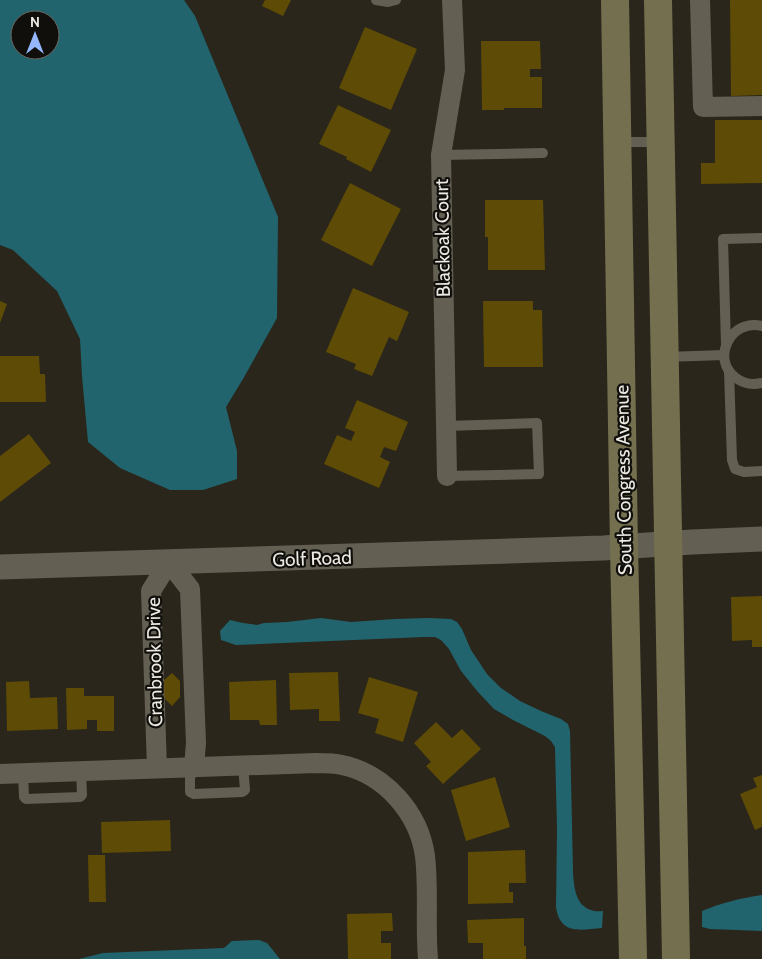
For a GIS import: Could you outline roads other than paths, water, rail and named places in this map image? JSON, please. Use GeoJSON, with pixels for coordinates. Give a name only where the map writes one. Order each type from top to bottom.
{"type":"FeatureCollection","features":[{"type":"Feature","properties":{"kind":"main road","name":"South Congress Avenue"},"geometry":{"type":"LineString","coordinates":[[615,0],[633,959]]}},
{"type":"Feature","properties":{"kind":"main road"},"geometry":{"type":"LineString","coordinates":[[658,0],[676,959]]}},
{"type":"Feature","properties":{"kind":"street","name":"Blackoak Court"},"geometry":{"type":"LineString","coordinates":[[446,476],[441,155],[454,70],[452,0]]}},
{"type":"Feature","properties":{"kind":"street"},"geometry":{"type":"LineString","coordinates":[[700,0],[703,107],[762,106]]}},
{"type":"Feature","properties":{"kind":"street","name":"Golf Road"},"geometry":{"type":"LineString","coordinates":[[0,567],[624,547],[762,540]]}},
{"type":"Feature","properties":{"kind":"street","name":"Cranbrook Drive"},"geometry":{"type":"LineString","coordinates":[[157,768],[151,591],[169,562],[190,589],[196,743],[194,767]]}},
{"type":"Feature","properties":{"kind":"street"},"geometry":{"type":"LineString","coordinates":[[0,774],[316,763],[342,765],[360,771],[378,780],[397,797],[412,818],[420,836],[425,854],[428,959]]}},
{"type":"Feature","properties":{"kind":"lane"},"geometry":{"type":"LineString","coordinates":[[376,0],[388,2],[396,0]]}},
{"type":"Feature","properties":{"kind":"lane"},"geometry":{"type":"LineString","coordinates":[[618,142],[661,142]]}},
{"type":"Feature","properties":{"kind":"lane"},"geometry":{"type":"LineString","coordinates":[[441,155],[543,153]]}},
{"type":"Feature","properties":{"kind":"lane"},"geometry":{"type":"LineString","coordinates":[[762,238],[723,240],[725,363],[733,376],[741,382],[750,384],[762,383]]}},
{"type":"Feature","properties":{"kind":"lane"},"geometry":{"type":"LineString","coordinates":[[725,350],[733,333],[750,325],[762,326]]}},
{"type":"Feature","properties":{"kind":"lane"},"geometry":{"type":"LineString","coordinates":[[664,357],[725,350]]}},
{"type":"Feature","properties":{"kind":"lane"},"geometry":{"type":"LineString","coordinates":[[729,371],[732,460],[735,469],[744,472],[762,471]]}},
{"type":"Feature","properties":{"kind":"lane"},"geometry":{"type":"LineString","coordinates":[[446,426],[537,423],[539,474],[446,476]]}},
{"type":"Feature","properties":{"kind":"lane"},"geometry":{"type":"LineString","coordinates":[[194,767],[190,778],[190,792],[194,794],[242,792],[245,790],[243,765]]}},
{"type":"Feature","properties":{"kind":"water"},"geometry":{"type":"Polygon","coordinates":[[[0,0],[184,0],[195,16],[278,217],[277,318],[226,407],[237,451],[237,479],[203,490],[170,490],[120,468],[88,442],[80,339],[57,291],[13,250],[0,245],[0,0]]]}},
{"type":"Feature","properties":{"kind":"water"},"geometry":{"type":"Polygon","coordinates":[[[321,618],[351,622],[428,618],[451,619],[457,622],[462,629],[471,650],[487,674],[501,688],[520,701],[568,724],[570,731],[575,889],[576,894],[586,908],[594,911],[603,911],[602,928],[572,929],[562,922],[558,916],[556,907],[555,747],[545,736],[494,709],[461,671],[449,649],[441,640],[435,637],[424,637],[236,645],[221,640],[220,631],[230,620],[257,625],[321,618]]]}},
{"type":"Feature","properties":{"kind":"water"},"geometry":{"type":"Polygon","coordinates":[[[762,895],[762,931],[702,927],[702,911],[731,901],[762,895]]]}},
{"type":"Feature","properties":{"kind":"water"},"geometry":{"type":"Polygon","coordinates":[[[259,940],[267,943],[280,959],[79,959],[103,953],[224,948],[232,941],[259,940]]]}}]}
